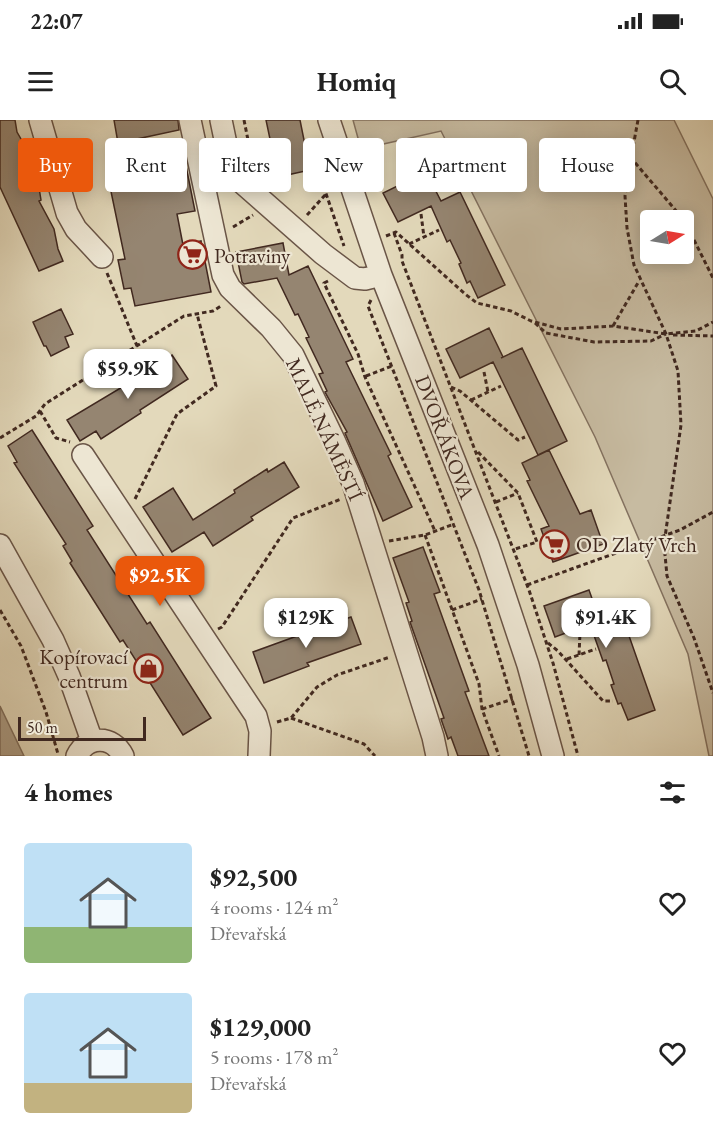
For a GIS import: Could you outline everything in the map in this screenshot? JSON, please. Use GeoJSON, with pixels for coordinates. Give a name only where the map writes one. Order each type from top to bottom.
{"type":"FeatureCollection","features":[{"type":"Feature","properties":{"kind":"street"},"geometry":{"type":"LineString","coordinates":[[40,120],[67,213],[76,229],[102,257]]}},
{"type":"Feature","properties":{"kind":"street","name":"MALÉ NÁMĚSTÍ"},"geometry":{"type":"LineString","coordinates":[[190,120],[223,274],[230,288],[272,328],[293,356],[334,440],[356,493],[437,756]]}},
{"type":"Feature","properties":{"kind":"street"},"geometry":{"type":"LineString","coordinates":[[221,120],[231,168],[239,180],[355,278],[373,277]]}},
{"type":"Feature","properties":{"kind":"street","name":"DVOŘÁKOVA"},"geometry":{"type":"LineString","coordinates":[[330,120],[370,242],[373,277],[488,546],[528,665],[552,756]]}},
{"type":"Feature","properties":{"kind":"street"},"geometry":{"type":"LineString","coordinates":[[83,455],[256,716],[259,728],[259,756]]}},
{"type":"Feature","properties":{"kind":"street"},"geometry":{"type":"LineString","coordinates":[[0,545],[53,640],[69,676],[92,741]]}},
{"type":"Feature","properties":{"kind":"street"},"geometry":{"type":"LineString","coordinates":[[76,756],[83,746],[92,741],[102,740],[120,749],[123,756]]}},
{"type":"Feature","properties":{"kind":"path"},"geometry":{"type":"LineString","coordinates":[[215,236],[247,219],[261,208],[262,200],[244,120]]}},
{"type":"Feature","properties":{"kind":"path"},"geometry":{"type":"LineString","coordinates":[[635,138],[638,120]]}},
{"type":"Feature","properties":{"kind":"path"},"geometry":{"type":"LineString","coordinates":[[635,163],[684,220],[713,278]]}},
{"type":"Feature","properties":{"kind":"path"},"geometry":{"type":"LineString","coordinates":[[626,192],[627,228],[634,265],[666,334],[678,371],[681,425],[665,536],[667,576],[694,638],[713,693]]}},
{"type":"Feature","properties":{"kind":"path"},"geometry":{"type":"LineString","coordinates":[[295,229],[326,194]]}},
{"type":"Feature","properties":{"kind":"path"},"geometry":{"type":"LineString","coordinates":[[421,214],[424,237]]}},
{"type":"Feature","properties":{"kind":"path"},"geometry":{"type":"LineString","coordinates":[[409,244],[439,230]]}},
{"type":"Feature","properties":{"kind":"path"},"geometry":{"type":"LineString","coordinates":[[370,242],[396,232],[477,303],[511,311],[535,322],[561,329],[613,326],[666,334],[713,336]]}},
{"type":"Feature","properties":{"kind":"path"},"geometry":{"type":"LineString","coordinates":[[394,233],[402,261],[527,585],[546,642],[578,756]]}},
{"type":"Feature","properties":{"kind":"path"},"geometry":{"type":"LineString","coordinates":[[102,257],[112,289],[136,346]]}},
{"type":"Feature","properties":{"kind":"path"},"geometry":{"type":"LineString","coordinates":[[342,268],[337,276],[324,283],[358,354],[365,377],[435,531]]}},
{"type":"Feature","properties":{"kind":"path"},"geometry":{"type":"LineString","coordinates":[[373,277],[372,297],[368,306],[482,599],[529,756]]}},
{"type":"Feature","properties":{"kind":"path"},"geometry":{"type":"LineString","coordinates":[[613,326],[639,281]]}},
{"type":"Feature","properties":{"kind":"path"},"geometry":{"type":"LineString","coordinates":[[0,438],[36,416],[45,404],[184,316],[220,308],[230,288]]}},
{"type":"Feature","properties":{"kind":"path"},"geometry":{"type":"LineString","coordinates":[[132,505],[177,414],[216,386],[197,314]]}},
{"type":"Feature","properties":{"kind":"path"},"geometry":{"type":"LineString","coordinates":[[535,322],[546,333],[594,342],[651,341],[666,334],[696,331],[713,322]]}},
{"type":"Feature","properties":{"kind":"path"},"geometry":{"type":"LineString","coordinates":[[365,377],[392,366]]}},
{"type":"Feature","properties":{"kind":"path"},"geometry":{"type":"LineString","coordinates":[[484,372],[488,392]]}},
{"type":"Feature","properties":{"kind":"path"},"geometry":{"type":"LineString","coordinates":[[471,400],[501,386]]}},
{"type":"Feature","properties":{"kind":"path"},"geometry":{"type":"LineString","coordinates":[[451,387],[460,391],[518,440],[525,437]]}},
{"type":"Feature","properties":{"kind":"path"},"geometry":{"type":"LineString","coordinates":[[40,411],[56,438],[75,444],[83,455]]}},
{"type":"Feature","properties":{"kind":"path"},"geometry":{"type":"LineString","coordinates":[[478,452],[518,493],[537,542],[514,550]]}},
{"type":"Feature","properties":{"kind":"path"},"geometry":{"type":"LineString","coordinates":[[204,638],[222,627],[293,518],[356,493]]}},
{"type":"Feature","properties":{"kind":"path"},"geometry":{"type":"LineString","coordinates":[[496,502],[518,493]]}},
{"type":"Feature","properties":{"kind":"path"},"geometry":{"type":"LineString","coordinates":[[527,585],[665,536],[713,512]]}},
{"type":"Feature","properties":{"kind":"path"},"geometry":{"type":"LineString","coordinates":[[372,544],[425,535],[454,524]]}},
{"type":"Feature","properties":{"kind":"path"},"geometry":{"type":"LineString","coordinates":[[425,535],[479,684],[482,709],[499,756]]}},
{"type":"Feature","properties":{"kind":"path"},"geometry":{"type":"LineString","coordinates":[[452,610],[482,599]]}},
{"type":"Feature","properties":{"kind":"path"},"geometry":{"type":"LineString","coordinates":[[0,610],[21,646],[46,712],[59,756]]}},
{"type":"Feature","properties":{"kind":"path"},"geometry":{"type":"LineString","coordinates":[[579,655],[580,633]]}},
{"type":"Feature","properties":{"kind":"path"},"geometry":{"type":"LineString","coordinates":[[546,642],[566,659],[603,701],[614,701]]}},
{"type":"Feature","properties":{"kind":"path"},"geometry":{"type":"LineString","coordinates":[[566,659],[596,649]]}},
{"type":"Feature","properties":{"kind":"path"},"geometry":{"type":"LineString","coordinates":[[259,728],[291,718],[317,687],[337,675],[406,651]]}},
{"type":"Feature","properties":{"kind":"path"},"geometry":{"type":"LineString","coordinates":[[482,709],[513,699]]}},
{"type":"Feature","properties":{"kind":"path"},"geometry":{"type":"LineString","coordinates":[[291,718],[364,744],[375,756]]}},
{"type":"Feature","properties":{"kind":"shaded area"},"geometry":{"type":"Polygon","coordinates":[[[353,120],[674,120],[713,199],[713,756],[709,756],[688,654],[595,437],[472,192],[527,192],[527,138],[445,138],[441,131],[410,138],[396,138],[396,141],[384,144],[384,138],[358,138],[353,120]]]}},
{"type":"Feature","properties":{"kind":"shaded area"},"geometry":{"type":"Polygon","coordinates":[[[0,706],[24,756],[0,756],[0,706]]]}},
{"type":"Feature","properties":{"kind":"building"},"geometry":{"type":"Polygon","coordinates":[[[0,120],[15,120],[20,138],[18,138],[18,192],[40,192],[41,200],[39,201],[54,229],[63,261],[39,271],[0,187],[0,120]]]}},
{"type":"Feature","properties":{"kind":"building"},"geometry":{"type":"Polygon","coordinates":[[[114,120],[178,120],[179,130],[141,138],[117,138],[114,120]]]}},
{"type":"Feature","properties":{"kind":"building"},"geometry":{"type":"Polygon","coordinates":[[[266,120],[300,120],[304,138],[303,172],[291,174],[291,138],[270,138],[266,120]]]}},
{"type":"Feature","properties":{"kind":"building"},"geometry":{"type":"Polygon","coordinates":[[[187,171],[195,211],[177,214],[183,245],[201,241],[211,292],[135,306],[131,288],[124,289],[118,260],[125,259],[111,192],[187,192],[187,171]]]}},
{"type":"Feature","properties":{"kind":"building"},"geometry":{"type":"Polygon","coordinates":[[[396,187],[396,192],[436,192],[441,201],[460,192],[505,285],[478,298],[470,281],[467,283],[459,264],[461,263],[450,240],[447,242],[431,206],[398,222],[383,193],[396,187]]]}},
{"type":"Feature","properties":{"kind":"building"},"geometry":{"type":"Polygon","coordinates":[[[283,243],[289,275],[308,266],[353,359],[346,362],[391,454],[388,456],[412,507],[383,521],[345,433],[347,432],[325,392],[327,391],[319,374],[323,373],[306,338],[309,337],[298,314],[295,315],[277,278],[244,284],[242,282],[236,252],[283,243]]]}},
{"type":"Feature","properties":{"kind":"building"},"geometry":{"type":"Polygon","coordinates":[[[61,309],[73,334],[65,337],[69,347],[51,356],[33,322],[61,309]]]}},
{"type":"Feature","properties":{"kind":"building"},"geometry":{"type":"Polygon","coordinates":[[[489,328],[503,357],[501,358],[522,348],[567,441],[538,455],[493,362],[460,378],[446,349],[489,328]]]}},
{"type":"Feature","properties":{"kind":"building"},"geometry":{"type":"Polygon","coordinates":[[[172,355],[188,379],[101,439],[96,431],[80,441],[67,420],[124,386],[122,383],[155,362],[156,365],[172,355]]]}},
{"type":"Feature","properties":{"kind":"building"},"geometry":{"type":"Polygon","coordinates":[[[32,430],[93,526],[87,530],[147,624],[150,622],[211,718],[183,735],[123,640],[120,642],[70,563],[72,561],[63,546],[66,544],[14,463],[17,462],[8,446],[32,430]]]}},
{"type":"Feature","properties":{"kind":"building"},"geometry":{"type":"Polygon","coordinates":[[[549,450],[580,514],[591,510],[603,544],[553,562],[541,529],[549,526],[527,481],[530,480],[522,463],[549,450]]]}},
{"type":"Feature","properties":{"kind":"building"},"geometry":{"type":"Polygon","coordinates":[[[284,462],[299,487],[251,517],[253,520],[213,546],[204,532],[172,552],[143,507],[173,488],[193,520],[235,493],[234,490],[267,469],[268,472],[284,462]]]}},
{"type":"Feature","properties":{"kind":"building"},"geometry":{"type":"Polygon","coordinates":[[[423,547],[440,592],[434,594],[469,691],[465,692],[489,756],[458,756],[451,737],[448,739],[441,719],[444,718],[410,622],[412,621],[406,603],[409,602],[393,558],[423,547]]]}},
{"type":"Feature","properties":{"kind":"building"},"geometry":{"type":"Polygon","coordinates":[[[589,590],[600,620],[621,613],[655,710],[628,720],[621,703],[618,704],[606,660],[603,661],[590,624],[555,637],[544,606],[589,590]]]}},
{"type":"Feature","properties":{"kind":"building"},"geometry":{"type":"Polygon","coordinates":[[[351,617],[361,644],[307,663],[309,666],[264,683],[253,652],[297,636],[296,633],[333,620],[334,623],[351,617]]]}},
{"type":"Feature","properties":{"kind":"place","name":"Potraviny"},"geometry":{"type":"Point","coordinates":[193,255]}},
{"type":"Feature","properties":{"kind":"place","name":"OD Zlatý Vrch"},"geometry":{"type":"Point","coordinates":[555,544]}},
{"type":"Feature","properties":{"kind":"place","name":"Kopírovací centrum"},"geometry":{"type":"Point","coordinates":[149,668]}}]}
